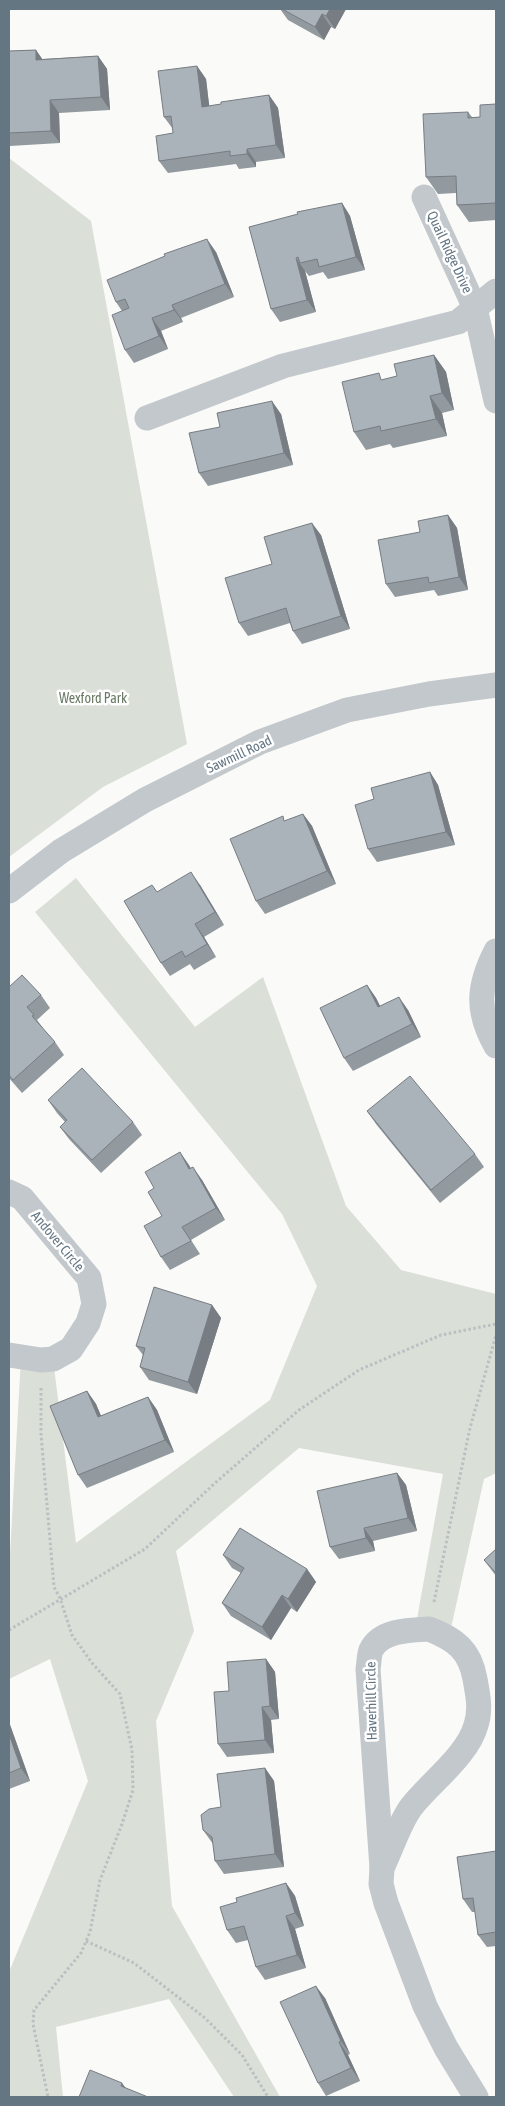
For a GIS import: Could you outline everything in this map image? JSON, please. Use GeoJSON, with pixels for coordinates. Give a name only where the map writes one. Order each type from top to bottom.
{"type":"FeatureCollection","features":[{"type":"Feature","properties":{"kind":"street","name":"Quail Ridge Drive"},"geometry":{"type":"LineString","coordinates":[[424,197],[476,308],[496,401]]}},
{"type":"Feature","properties":{"kind":"street","name":"Quail Ridge Drive"},"geometry":{"type":"LineString","coordinates":[[476,308],[496,291]]}},
{"type":"Feature","properties":{"kind":"street"},"geometry":{"type":"LineString","coordinates":[[146,418],[283,366],[458,322],[476,308]]}},
{"type":"Feature","properties":{"kind":"street","name":"Sawmill Road"},"geometry":{"type":"LineString","coordinates":[[9,891],[61,851],[145,800],[260,742],[347,710],[429,694],[496,685]]}},
{"type":"Feature","properties":{"kind":"street"},"geometry":{"type":"LineString","coordinates":[[496,951],[485,972],[482,990],[483,1019],[496,1046]]}},
{"type":"Feature","properties":{"kind":"street","name":"Andover Circle"},"geometry":{"type":"LineString","coordinates":[[9,1192],[22,1198],[89,1278],[94,1304],[88,1323],[71,1349],[52,1359],[41,1360],[9,1355]]}},
{"type":"Feature","properties":{"kind":"street","name":"Haverhill Circle"},"geometry":{"type":"LineString","coordinates":[[382,1868],[410,1807],[462,1750],[476,1726],[479,1704],[474,1672],[463,1649],[449,1637],[429,1629],[406,1630],[385,1636],[371,1649],[368,1670],[369,1697],[382,1868],[380,1884],[425,2006],[446,2048],[476,2097]]}},
{"type":"Feature","properties":{"kind":"path"},"geometry":{"type":"LineString","coordinates":[[9,1630],[145,1548],[215,1482],[299,1410],[359,1370],[441,1335],[496,1324]]}},
{"type":"Feature","properties":{"kind":"path"},"geometry":{"type":"LineString","coordinates":[[429,1629],[470,1428],[496,1335]]}},
{"type":"Feature","properties":{"kind":"path"},"geometry":{"type":"LineString","coordinates":[[41,1360],[41,1434],[54,1587],[60,1598],[72,1636],[92,1663],[120,1694],[132,1750],[132,1790],[122,1824],[100,1880],[90,1932],[81,1953],[34,2010],[33,2024],[48,2097]]}},
{"type":"Feature","properties":{"kind":"path"},"geometry":{"type":"LineString","coordinates":[[86,1941],[134,1963],[206,2018],[242,2055],[268,2097]]}},
{"type":"Feature","properties":{"kind":"green space","name":"Wexford Park"},"geometry":{"type":"Polygon","coordinates":[[[9,158],[91,221],[187,744],[103,787],[9,857],[9,158]]]}},
{"type":"Feature","properties":{"kind":"green space"},"geometry":{"type":"Polygon","coordinates":[[[76,878],[195,1027],[263,977],[346,1206],[401,1270],[496,1294],[496,1473],[484,1479],[449,1637],[415,1630],[443,1474],[299,1448],[176,1551],[194,1631],[156,1721],[172,1906],[280,2097],[234,2097],[169,1999],[56,2027],[63,2097],[9,2097],[9,1972],[88,1781],[50,1659],[9,1679],[9,1572],[21,1358],[53,1359],[76,1543],[270,1400],[317,1286],[282,1214],[35,912],[76,878]]]}},
{"type":"Feature","properties":{"kind":"building"},"geometry":{"type":"Polygon","coordinates":[[[282,9],[330,9],[326,16],[322,14],[315,27],[282,9]]]}},
{"type":"Feature","properties":{"kind":"building"},"geometry":{"type":"Polygon","coordinates":[[[36,50],[36,60],[98,56],[101,97],[50,100],[51,131],[9,133],[9,51],[36,50]]]}},
{"type":"Feature","properties":{"kind":"building"},"geometry":{"type":"Polygon","coordinates":[[[197,66],[202,107],[221,104],[221,102],[269,95],[276,145],[247,149],[247,154],[230,156],[230,151],[159,161],[156,136],[173,133],[171,116],[164,117],[158,71],[197,66]]]}},
{"type":"Feature","properties":{"kind":"building"},"geometry":{"type":"Polygon","coordinates":[[[496,104],[496,203],[457,205],[456,176],[426,177],[423,114],[468,112],[468,118],[480,117],[480,105],[496,104]]]}},
{"type":"Feature","properties":{"kind":"building"},"geometry":{"type":"Polygon","coordinates":[[[342,203],[356,257],[319,267],[317,259],[300,263],[298,257],[296,258],[307,300],[271,309],[249,227],[298,214],[297,212],[342,203]]]}},
{"type":"Feature","properties":{"kind":"building"},"geometry":{"type":"Polygon","coordinates":[[[207,239],[225,284],[172,305],[174,310],[152,318],[159,336],[125,350],[112,315],[129,308],[125,299],[116,302],[107,280],[165,256],[164,254],[207,239]]]}},
{"type":"Feature","properties":{"kind":"building"},"geometry":{"type":"Polygon","coordinates":[[[434,355],[442,393],[430,396],[436,419],[381,431],[380,426],[354,432],[342,382],[379,373],[381,380],[397,376],[394,364],[434,355]]]}},
{"type":"Feature","properties":{"kind":"building"},"geometry":{"type":"Polygon","coordinates":[[[272,401],[284,453],[199,473],[189,433],[220,427],[217,413],[272,401]]]}},
{"type":"Feature","properties":{"kind":"building"},"geometry":{"type":"Polygon","coordinates":[[[448,515],[459,577],[429,583],[428,577],[386,584],[378,540],[420,532],[418,521],[448,515]]]}},
{"type":"Feature","properties":{"kind":"building"},"geometry":{"type":"Polygon","coordinates":[[[312,523],[341,616],[293,631],[286,608],[239,623],[225,578],[272,564],[264,537],[312,523]]]}},
{"type":"Feature","properties":{"kind":"building"},"geometry":{"type":"Polygon","coordinates":[[[430,772],[446,832],[368,849],[355,805],[374,799],[371,788],[430,772]]]}},
{"type":"Feature","properties":{"kind":"building"},"geometry":{"type":"Polygon","coordinates":[[[303,814],[327,871],[256,901],[230,839],[283,816],[284,821],[303,814]]]}},
{"type":"Feature","properties":{"kind":"building"},"geometry":{"type":"Polygon","coordinates":[[[191,872],[215,912],[195,924],[207,944],[185,957],[182,951],[161,963],[124,901],[152,885],[157,892],[191,872]]]}},
{"type":"Feature","properties":{"kind":"building"},"geometry":{"type":"Polygon","coordinates":[[[22,975],[41,995],[27,1007],[34,1015],[32,1016],[55,1042],[13,1080],[9,1075],[9,987],[22,975]]]}},
{"type":"Feature","properties":{"kind":"building"},"geometry":{"type":"Polygon","coordinates":[[[367,985],[378,1007],[399,997],[412,1024],[344,1058],[320,1008],[367,985]]]}},
{"type":"Feature","properties":{"kind":"building"},"geometry":{"type":"Polygon","coordinates":[[[82,1068],[133,1122],[92,1160],[60,1127],[67,1120],[48,1100],[82,1068]]]}},
{"type":"Feature","properties":{"kind":"building"},"geometry":{"type":"Polygon","coordinates":[[[410,1076],[475,1154],[431,1190],[367,1111],[410,1076]]]}},
{"type":"Feature","properties":{"kind":"building"},"geometry":{"type":"Polygon","coordinates":[[[180,1152],[189,1169],[193,1167],[216,1208],[182,1227],[191,1241],[161,1257],[144,1226],[162,1216],[148,1192],[154,1188],[145,1172],[180,1152]]]}},
{"type":"Feature","properties":{"kind":"building"},"geometry":{"type":"Polygon","coordinates":[[[154,1287],[212,1305],[188,1382],[140,1367],[145,1348],[136,1346],[154,1287]]]}},
{"type":"Feature","properties":{"kind":"building"},"geometry":{"type":"Polygon","coordinates":[[[87,1391],[98,1417],[148,1397],[165,1440],[78,1475],[50,1406],[87,1391]]]}},
{"type":"Feature","properties":{"kind":"building"},"geometry":{"type":"Polygon","coordinates":[[[397,1473],[408,1518],[364,1528],[366,1538],[330,1547],[317,1491],[397,1473]]]}},
{"type":"Feature","properties":{"kind":"building"},"geometry":{"type":"Polygon","coordinates":[[[240,1528],[307,1569],[288,1599],[282,1595],[262,1627],[222,1603],[244,1568],[223,1555],[240,1528]]]}},
{"type":"Feature","properties":{"kind":"building"},"geometry":{"type":"Polygon","coordinates":[[[496,1549],[496,1573],[484,1560],[496,1549]]]}},
{"type":"Feature","properties":{"kind":"building"},"geometry":{"type":"Polygon","coordinates":[[[266,1659],[270,1706],[262,1707],[265,1740],[218,1744],[214,1692],[229,1691],[227,1662],[266,1659]]]}},
{"type":"Feature","properties":{"kind":"building"},"geometry":{"type":"Polygon","coordinates":[[[9,1734],[21,1768],[9,1773],[9,1734]]]}},
{"type":"Feature","properties":{"kind":"building"},"geometry":{"type":"Polygon","coordinates":[[[265,1768],[275,1854],[215,1861],[212,1837],[203,1830],[201,1815],[209,1809],[221,1807],[217,1774],[265,1768]]]}},
{"type":"Feature","properties":{"kind":"building"},"geometry":{"type":"Polygon","coordinates":[[[496,1851],[496,1932],[478,1935],[473,1898],[463,1899],[457,1857],[496,1851]]]}},
{"type":"Feature","properties":{"kind":"building"},"geometry":{"type":"Polygon","coordinates":[[[286,1883],[295,1913],[286,1916],[297,1955],[256,1967],[244,1926],[227,1930],[220,1907],[237,1902],[236,1898],[286,1883]]]}},
{"type":"Feature","properties":{"kind":"building"},"geometry":{"type":"Polygon","coordinates":[[[316,1986],[351,2068],[318,2083],[280,2002],[316,1986]]]}},
{"type":"Feature","properties":{"kind":"building"},"geometry":{"type":"Polygon","coordinates":[[[90,2070],[122,2083],[121,2086],[148,2097],[79,2097],[90,2070]]]}}]}
